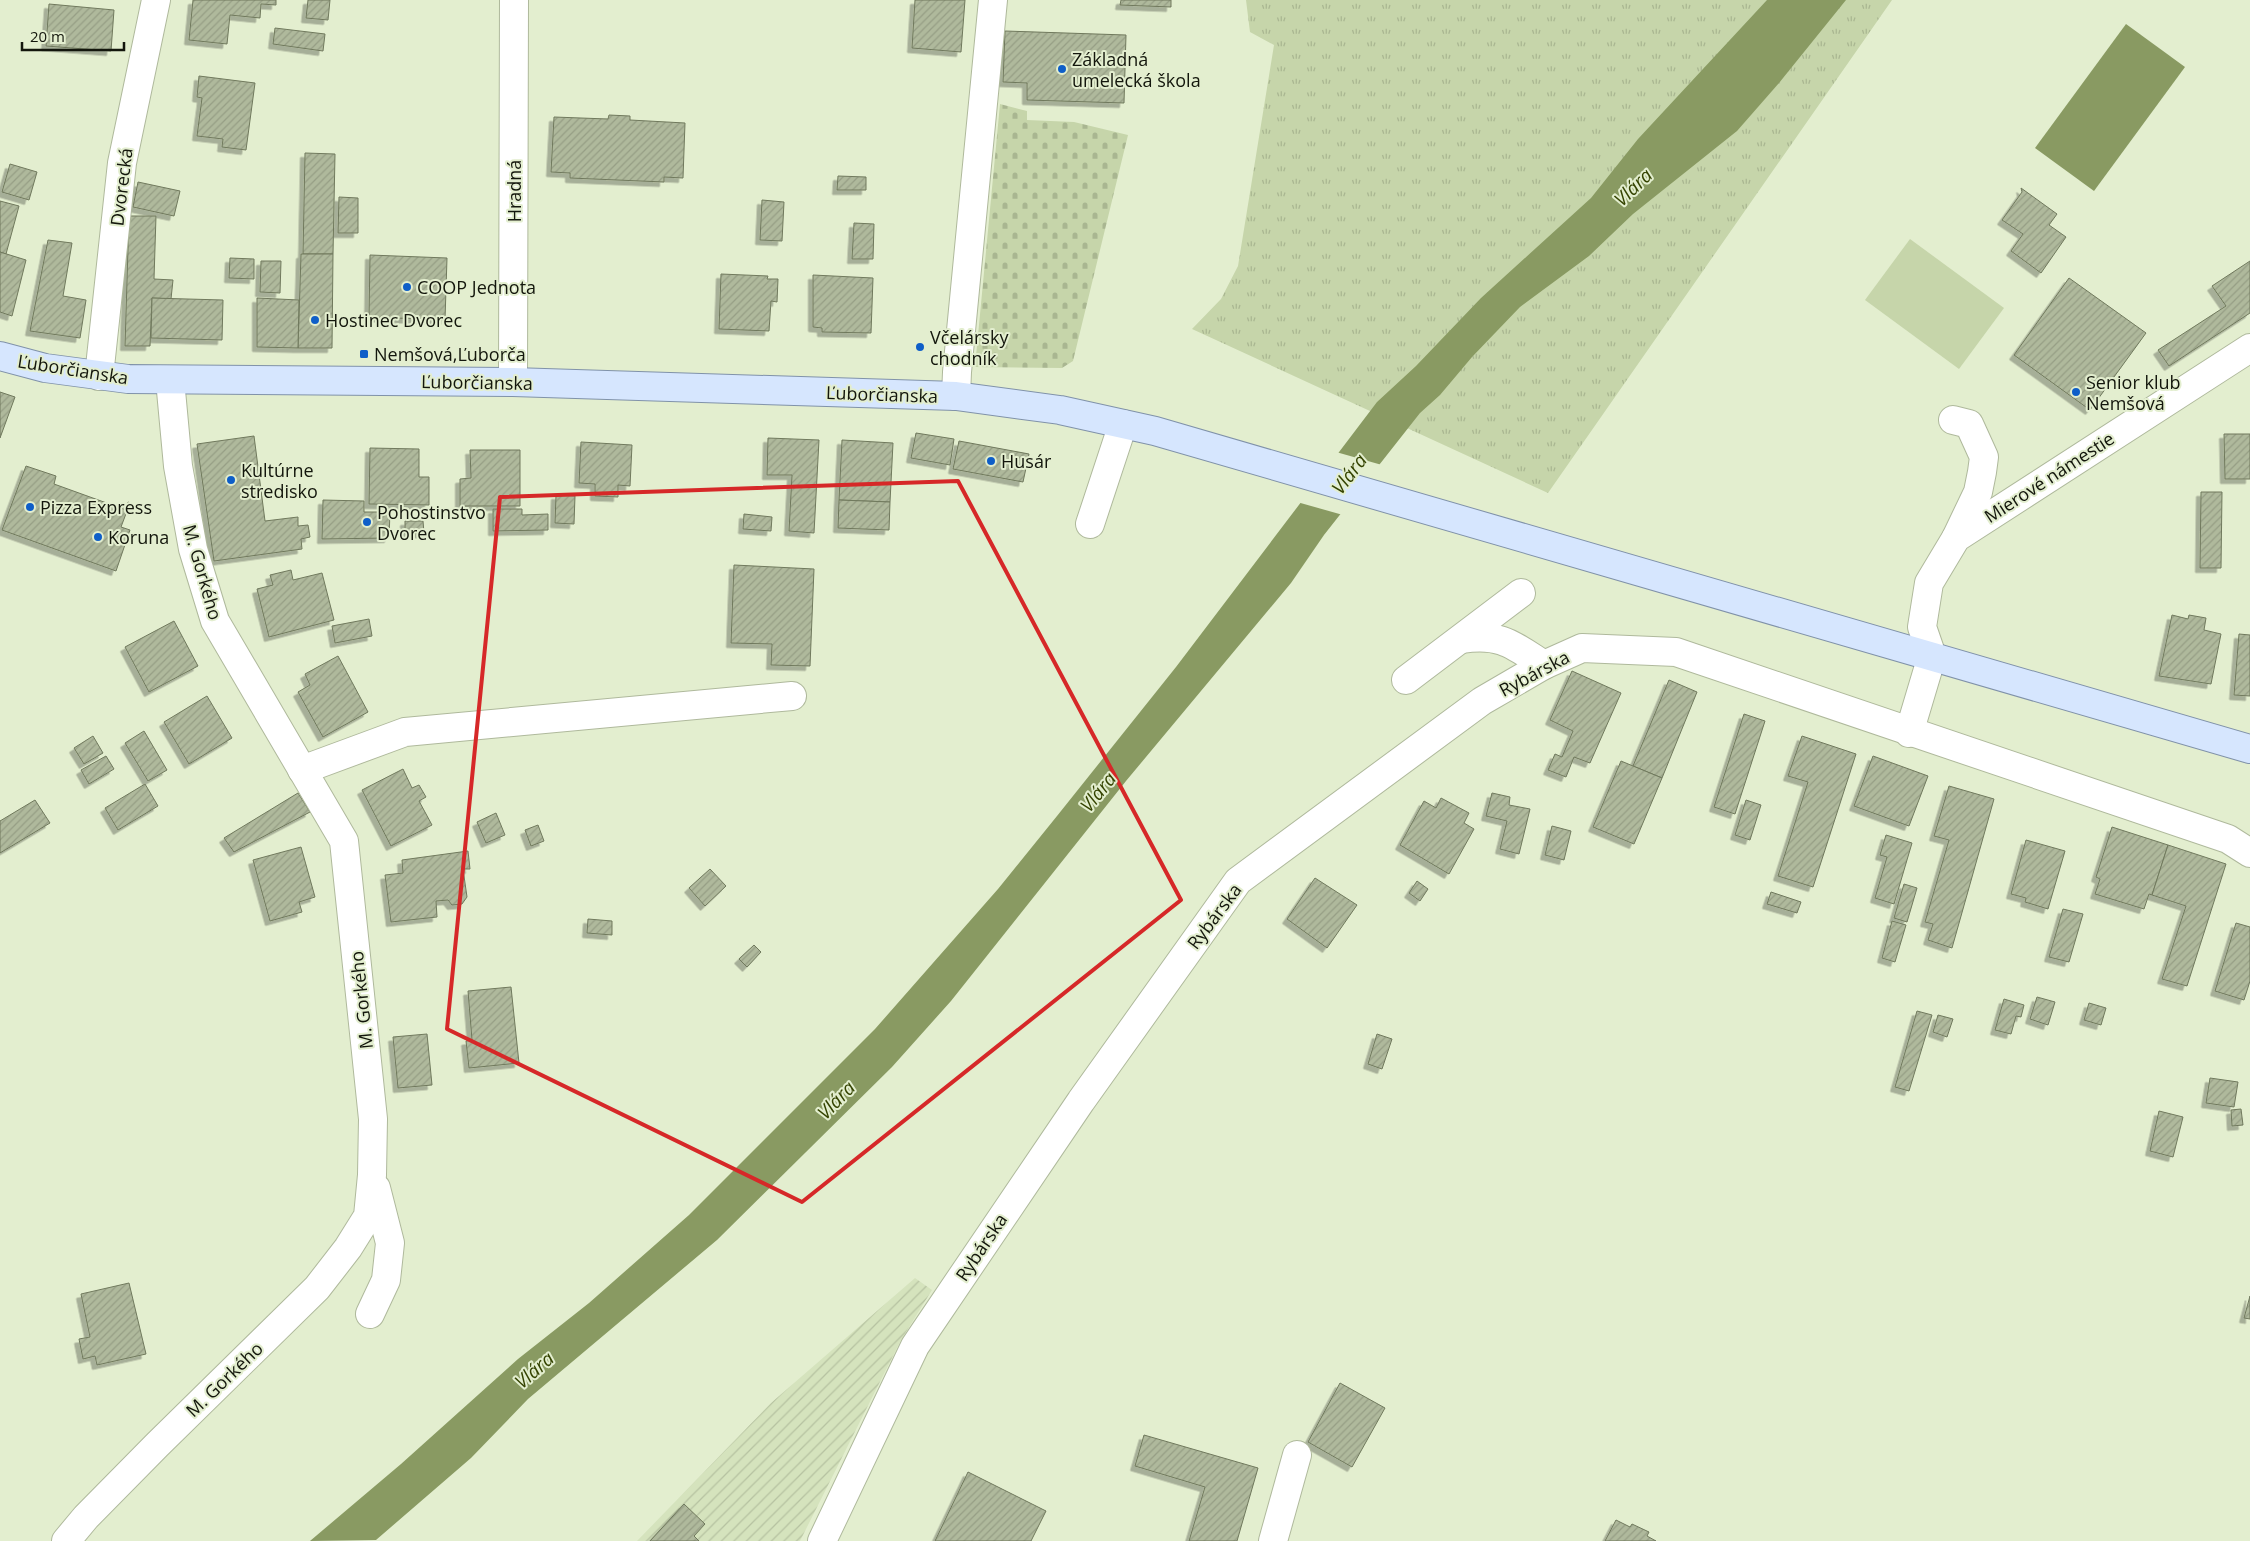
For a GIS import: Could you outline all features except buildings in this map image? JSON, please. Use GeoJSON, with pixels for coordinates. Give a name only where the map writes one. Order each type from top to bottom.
{"type":"FeatureCollection","features":[{"type":"Feature","properties":{"kind":"main road","name":"Ľuborčianska"},"geometry":{"type":"LineString","coordinates":[[0,356],[45,368],[99,376],[170,380],[513,382],[956,396],[1060,410],[1155,431],[1932,656]]}},
{"type":"Feature","properties":{"kind":"main road"},"geometry":{"type":"LineString","coordinates":[[1932,656],[2250,749]]}},
{"type":"Feature","properties":{"kind":"street","name":"Dvorecká"},"geometry":{"type":"LineString","coordinates":[[99,376],[122,163],[156,0]]}},
{"type":"Feature","properties":{"kind":"street","name":"Hradná"},"geometry":{"type":"LineString","coordinates":[[513,382],[514,0]]}},
{"type":"Feature","properties":{"kind":"street","name":"Ľuborčianska"},"geometry":{"type":"LineString","coordinates":[[956,396],[993,0]]}},
{"type":"Feature","properties":{"kind":"street","name":"Mierové námestie"},"geometry":{"type":"LineString","coordinates":[[1932,656],[1922,627],[1929,583],[1956,538],[2250,348]]}},
{"type":"Feature","properties":{"kind":"street","name":"M. Gorkého"},"geometry":{"type":"LineString","coordinates":[[66,1541],[86,1517],[157,1444],[317,1288],[348,1248],[368,1216],[372,1175],[373,1119],[344,841],[216,622],[192,540],[178,466],[170,380]]}},
{"type":"Feature","properties":{"kind":"street"},"geometry":{"type":"LineString","coordinates":[[1953,420],[1969,424],[1984,457],[1978,492],[1956,538]]}},
{"type":"Feature","properties":{"kind":"street"},"geometry":{"type":"LineString","coordinates":[[1090,524],[1123,424]]}},
{"type":"Feature","properties":{"kind":"street"},"geometry":{"type":"LineString","coordinates":[[1406,680],[1521,594]]}},
{"type":"Feature","properties":{"kind":"street"},"geometry":{"type":"LineString","coordinates":[[1462,639],[1482,636],[1505,640],[1544,665]]}},
{"type":"Feature","properties":{"kind":"street","name":"Rybárska"},"geometry":{"type":"LineString","coordinates":[[822,1541],[914,1346],[1081,1101],[1238,881],[1482,701],[1544,665],[1582,648],[1676,652],[1909,733]]}},
{"type":"Feature","properties":{"kind":"street"},"geometry":{"type":"LineString","coordinates":[[1932,656],[1909,733],[2228,840],[2250,853]]}},
{"type":"Feature","properties":{"kind":"street"},"geometry":{"type":"LineString","coordinates":[[302,770],[405,732],[792,696]]}},
{"type":"Feature","properties":{"kind":"street"},"geometry":{"type":"LineString","coordinates":[[370,1314],[386,1280],[390,1243],[372,1175]]}},
{"type":"Feature","properties":{"kind":"street"},"geometry":{"type":"LineString","coordinates":[[1273,1541],[1297,1455]]}},
{"type":"Feature","properties":{"kind":"highlighted area"},"geometry":{"type":"Polygon","coordinates":[[[958,481],[1181,900],[802,1202],[447,1029],[500,497],[958,481]]]}},
{"type":"Feature","properties":{"kind":"shaded area"},"geometry":{"type":"Polygon","coordinates":[[[915,1278],[932,1290],[901,1340],[800,1541],[637,1541],[771,1403],[915,1278]]]}},
{"type":"Feature","properties":{"kind":"green space"},"geometry":{"type":"Polygon","coordinates":[[[1246,0],[1892,0],[1548,493],[1192,329],[1221,299],[1238,266],[1274,45],[1250,32],[1246,0]]]}},
{"type":"Feature","properties":{"kind":"green space"},"geometry":{"type":"Polygon","coordinates":[[[1000,104],[1027,111],[1027,120],[1074,122],[1128,135],[1073,361],[1062,368],[975,367],[1000,104]]]}},
{"type":"Feature","properties":{"kind":"green space"},"geometry":{"type":"Polygon","coordinates":[[[1910,239],[2004,308],[1959,369],[1865,300],[1910,239]]]}},
{"type":"Feature","properties":{"kind":"water","name":"Vlára"},"geometry":{"type":"Polygon","coordinates":[[[1767,0],[1846,0],[1779,83],[1737,131],[1633,214],[1589,256],[1520,307],[1472,357],[1440,395],[1420,413],[1324,535],[1291,583],[1126,781],[951,1001],[892,1067],[717,1240],[528,1399],[471,1458],[376,1540],[310,1541],[401,1464],[518,1359],[589,1303],[689,1215],[875,1029],[998,889],[1057,816],[1176,667],[1377,402],[1416,366],[1481,298],[1591,198],[1638,139],[1767,0]]]}},
{"type":"Feature","properties":{"kind":"water"},"geometry":{"type":"Polygon","coordinates":[[[2126,24],[2185,67],[2094,191],[2035,148],[2126,24]]]}},
{"type":"Feature","properties":{"kind":"pier"},"geometry":{"type":"Polygon","coordinates":[[[1336,452],[1382,465],[1343,515],[1297,502],[1336,452]]]}},
{"type":"Feature","properties":{"kind":"place","name":"Základná umelecká škola"},"geometry":{"type":"Point","coordinates":[1062,69]}},
{"type":"Feature","properties":{"kind":"place","name":"COOP Jednota"},"geometry":{"type":"Point","coordinates":[407,287]}},
{"type":"Feature","properties":{"kind":"place","name":"Hostinec Dvorec"},"geometry":{"type":"Point","coordinates":[315,320]}},
{"type":"Feature","properties":{"kind":"place","name":"Včelársky chodník"},"geometry":{"type":"Point","coordinates":[920,347]}},
{"type":"Feature","properties":{"kind":"place","name":"Nemšová,Ľuborča"},"geometry":{"type":"Point","coordinates":[364,354]}},
{"type":"Feature","properties":{"kind":"place","name":"Senior klub Nemšová"},"geometry":{"type":"Point","coordinates":[2076,392]}},
{"type":"Feature","properties":{"kind":"place","name":"Husár"},"geometry":{"type":"Point","coordinates":[991,461]}},
{"type":"Feature","properties":{"kind":"place","name":"Kultúrne stredisko"},"geometry":{"type":"Point","coordinates":[231,480]}},
{"type":"Feature","properties":{"kind":"place","name":"Pizza Express"},"geometry":{"type":"Point","coordinates":[30,507]}},
{"type":"Feature","properties":{"kind":"place","name":"Pohostinstvo Dvorec"},"geometry":{"type":"Point","coordinates":[367,522]}},
{"type":"Feature","properties":{"kind":"place","name":"Koruna"},"geometry":{"type":"Point","coordinates":[98,537]}}]}
